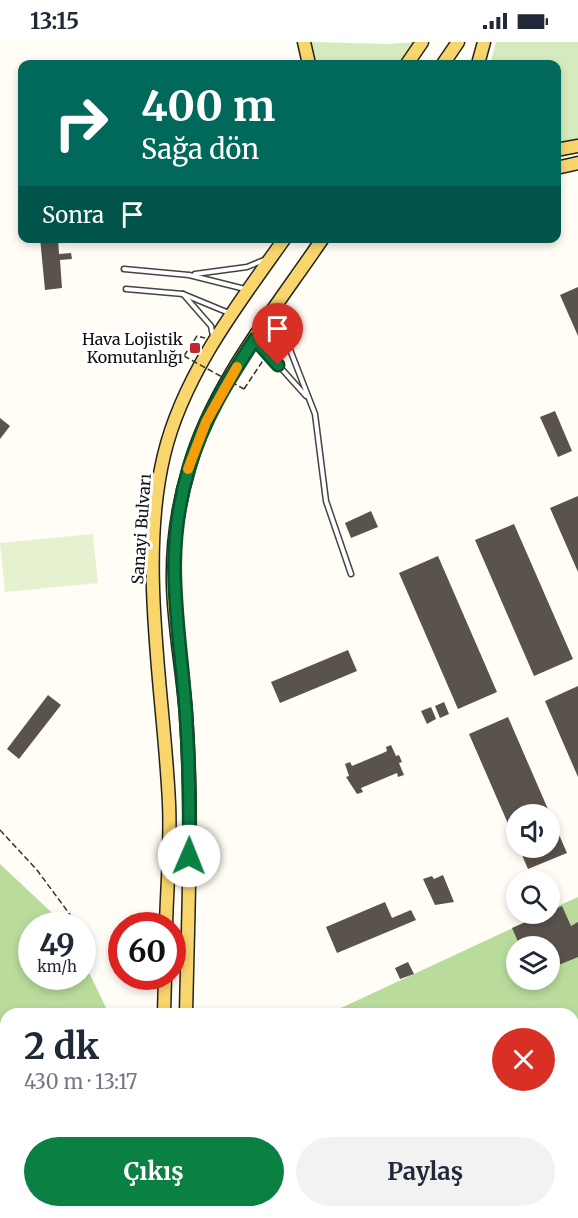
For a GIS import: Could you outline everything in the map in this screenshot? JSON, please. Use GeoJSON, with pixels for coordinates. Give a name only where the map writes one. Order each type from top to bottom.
{"type":"FeatureCollection","features":[{"type":"Feature","properties":{"kind":"main road"},"geometry":{"type":"LineString","coordinates":[[304,42],[308,60]]}},
{"type":"Feature","properties":{"kind":"main road"},"geometry":{"type":"LineString","coordinates":[[410,60],[422,42]]}},
{"type":"Feature","properties":{"kind":"main road"},"geometry":{"type":"LineString","coordinates":[[445,60],[458,42]]}},
{"type":"Feature","properties":{"kind":"main road"},"geometry":{"type":"LineString","coordinates":[[479,60],[484,42]]}},
{"type":"Feature","properties":{"kind":"main road"},"geometry":{"type":"LineString","coordinates":[[561,149],[578,146]]}},
{"type":"Feature","properties":{"kind":"main road"},"geometry":{"type":"LineString","coordinates":[[561,167],[578,163]]}},
{"type":"Feature","properties":{"kind":"main road","name":"Sanayi Bulvarı"},"geometry":{"type":"LineString","coordinates":[[166,912],[169,805],[153,576],[157,505],[164,455],[178,415],[215,342],[282,243]]}},
{"type":"Feature","properties":{"kind":"main road","name":"Sanayi Bulvarı"},"geometry":{"type":"LineString","coordinates":[[186,1008],[190,811],[186,715],[173,585],[174,552],[189,467],[206,422],[226,382],[320,243]]}},
{"type":"Feature","properties":{"kind":"main road"},"geometry":{"type":"LineString","coordinates":[[313,254],[326,243]]}},
{"type":"Feature","properties":{"kind":"main road"},"geometry":{"type":"LineString","coordinates":[[164,1008],[165,990]]}},
{"type":"Feature","properties":{"kind":"lane"},"geometry":{"type":"LineString","coordinates":[[189,275],[247,267],[273,256]]}},
{"type":"Feature","properties":{"kind":"lane"},"geometry":{"type":"LineString","coordinates":[[124,269],[189,275],[249,290]]}},
{"type":"Feature","properties":{"kind":"lane"},"geometry":{"type":"LineString","coordinates":[[126,289],[183,294],[233,314]]}},
{"type":"Feature","properties":{"kind":"lane"},"geometry":{"type":"LineString","coordinates":[[183,294],[211,326],[215,342]]}},
{"type":"Feature","properties":{"kind":"lane"},"geometry":{"type":"LineString","coordinates":[[275,310],[309,399],[318,431],[326,501],[351,574]]}},
{"type":"Feature","properties":{"kind":"lane"},"geometry":{"type":"LineString","coordinates":[[255,339],[309,399]]}},
{"type":"Feature","properties":{"kind":"path"},"geometry":{"type":"LineString","coordinates":[[197,336],[184,356],[244,389],[268,354]]}},
{"type":"Feature","properties":{"kind":"path"},"geometry":{"type":"LineString","coordinates":[[0,830],[37,870],[68,912]]}},
{"type":"Feature","properties":{"kind":"green space"},"geometry":{"type":"Polygon","coordinates":[[[310,42],[389,44],[416,42],[403,60],[315,60],[310,42]]]}},
{"type":"Feature","properties":{"kind":"green space"},"geometry":{"type":"Polygon","coordinates":[[[496,42],[578,42],[578,141],[561,145],[561,60],[491,60],[496,42]]]}},
{"type":"Feature","properties":{"kind":"green space"},"geometry":{"type":"Polygon","coordinates":[[[93,534],[98,583],[5,592],[0,543],[93,534]]]}},
{"type":"Feature","properties":{"kind":"green space"},"geometry":{"type":"Polygon","coordinates":[[[0,864],[51,912],[18,912],[18,990],[96,990],[96,987],[106,1008],[0,1008],[0,864]]]}},
{"type":"Feature","properties":{"kind":"green space"},"geometry":{"type":"Polygon","coordinates":[[[578,897],[578,1008],[341,1008],[522,924],[560,924],[560,905],[578,897]]]}},
{"type":"Feature","properties":{"kind":"building"},"geometry":{"type":"Polygon","coordinates":[[[40,243],[58,243],[59,254],[71,253],[72,259],[60,260],[62,288],[45,290],[40,243]]]}},
{"type":"Feature","properties":{"kind":"building"},"geometry":{"type":"Polygon","coordinates":[[[578,287],[578,336],[560,295],[578,287]]]}},
{"type":"Feature","properties":{"kind":"building"},"geometry":{"type":"Polygon","coordinates":[[[555,411],[572,451],[558,457],[540,417],[555,411]]]}},
{"type":"Feature","properties":{"kind":"building"},"geometry":{"type":"Polygon","coordinates":[[[0,418],[10,426],[0,439],[0,418]]]}},
{"type":"Feature","properties":{"kind":"building"},"geometry":{"type":"Polygon","coordinates":[[[578,496],[578,572],[550,508],[578,496]]]}},
{"type":"Feature","properties":{"kind":"building"},"geometry":{"type":"Polygon","coordinates":[[[371,511],[378,527],[351,538],[345,523],[371,511]]]}},
{"type":"Feature","properties":{"kind":"building"},"geometry":{"type":"Polygon","coordinates":[[[514,524],[573,659],[534,676],[475,540],[514,524]]]}},
{"type":"Feature","properties":{"kind":"building"},"geometry":{"type":"Polygon","coordinates":[[[438,556],[497,692],[458,709],[399,573],[438,556]]]}},
{"type":"Feature","properties":{"kind":"building"},"geometry":{"type":"Polygon","coordinates":[[[348,650],[357,671],[280,703],[271,682],[348,650]]]}},
{"type":"Feature","properties":{"kind":"building"},"geometry":{"type":"Polygon","coordinates":[[[578,686],[578,777],[545,701],[578,686]]]}},
{"type":"Feature","properties":{"kind":"building"},"geometry":{"type":"Polygon","coordinates":[[[48,695],[61,705],[19,759],[7,749],[48,695]]]}},
{"type":"Feature","properties":{"kind":"building"},"geometry":{"type":"Polygon","coordinates":[[[444,702],[449,714],[440,718],[435,706],[444,702]]]}},
{"type":"Feature","properties":{"kind":"building"},"geometry":{"type":"Polygon","coordinates":[[[431,707],[436,719],[427,724],[421,711],[431,707]]]}},
{"type":"Feature","properties":{"kind":"building"},"geometry":{"type":"Polygon","coordinates":[[[508,717],[546,804],[506,804],[506,819],[469,734],[508,717]]]}},
{"type":"Feature","properties":{"kind":"building"},"geometry":{"type":"Polygon","coordinates":[[[391,745],[396,756],[399,755],[402,762],[399,763],[404,775],[398,777],[397,773],[361,788],[363,792],[357,794],[346,777],[349,776],[345,764],[350,762],[352,766],[387,751],[386,747],[391,745]]]}},
{"type":"Feature","properties":{"kind":"building"},"geometry":{"type":"Polygon","coordinates":[[[560,837],[567,853],[560,856],[560,837]]]}},
{"type":"Feature","properties":{"kind":"building"},"geometry":{"type":"Polygon","coordinates":[[[523,858],[555,858],[528,869],[523,858]]]}},
{"type":"Feature","properties":{"kind":"building"},"geometry":{"type":"Polygon","coordinates":[[[443,875],[454,902],[435,905],[423,879],[432,876],[434,879],[443,875]]]}},
{"type":"Feature","properties":{"kind":"building"},"geometry":{"type":"Polygon","coordinates":[[[385,902],[392,918],[411,910],[416,920],[337,953],[326,927],[385,902]]]}},
{"type":"Feature","properties":{"kind":"building"},"geometry":{"type":"Polygon","coordinates":[[[562,906],[571,926],[578,922],[578,957],[560,964],[560,936],[516,936],[512,928],[521,924],[560,924],[560,907],[562,906]]]}},
{"type":"Feature","properties":{"kind":"building"},"geometry":{"type":"Polygon","coordinates":[[[408,962],[414,974],[400,979],[395,968],[408,962]]]}},
{"type":"Feature","properties":{"kind":"slow traffic"},"geometry":{"type":"LineString","coordinates":[[188,469],[206,422],[226,382],[237,367]]}},
{"type":"Feature","properties":{"kind":"place","name":"Hava Lojistik Komutanlığı"},"geometry":{"type":"Point","coordinates":[195,348]}},
{"type":"Feature","properties":{"kind":"route"},"geometry":{"type":"LineString","coordinates":[[189,856],[190,811],[186,715],[173,585],[174,552],[180,506],[189,467],[206,422],[226,382],[255,339],[278,365]]}}]}
